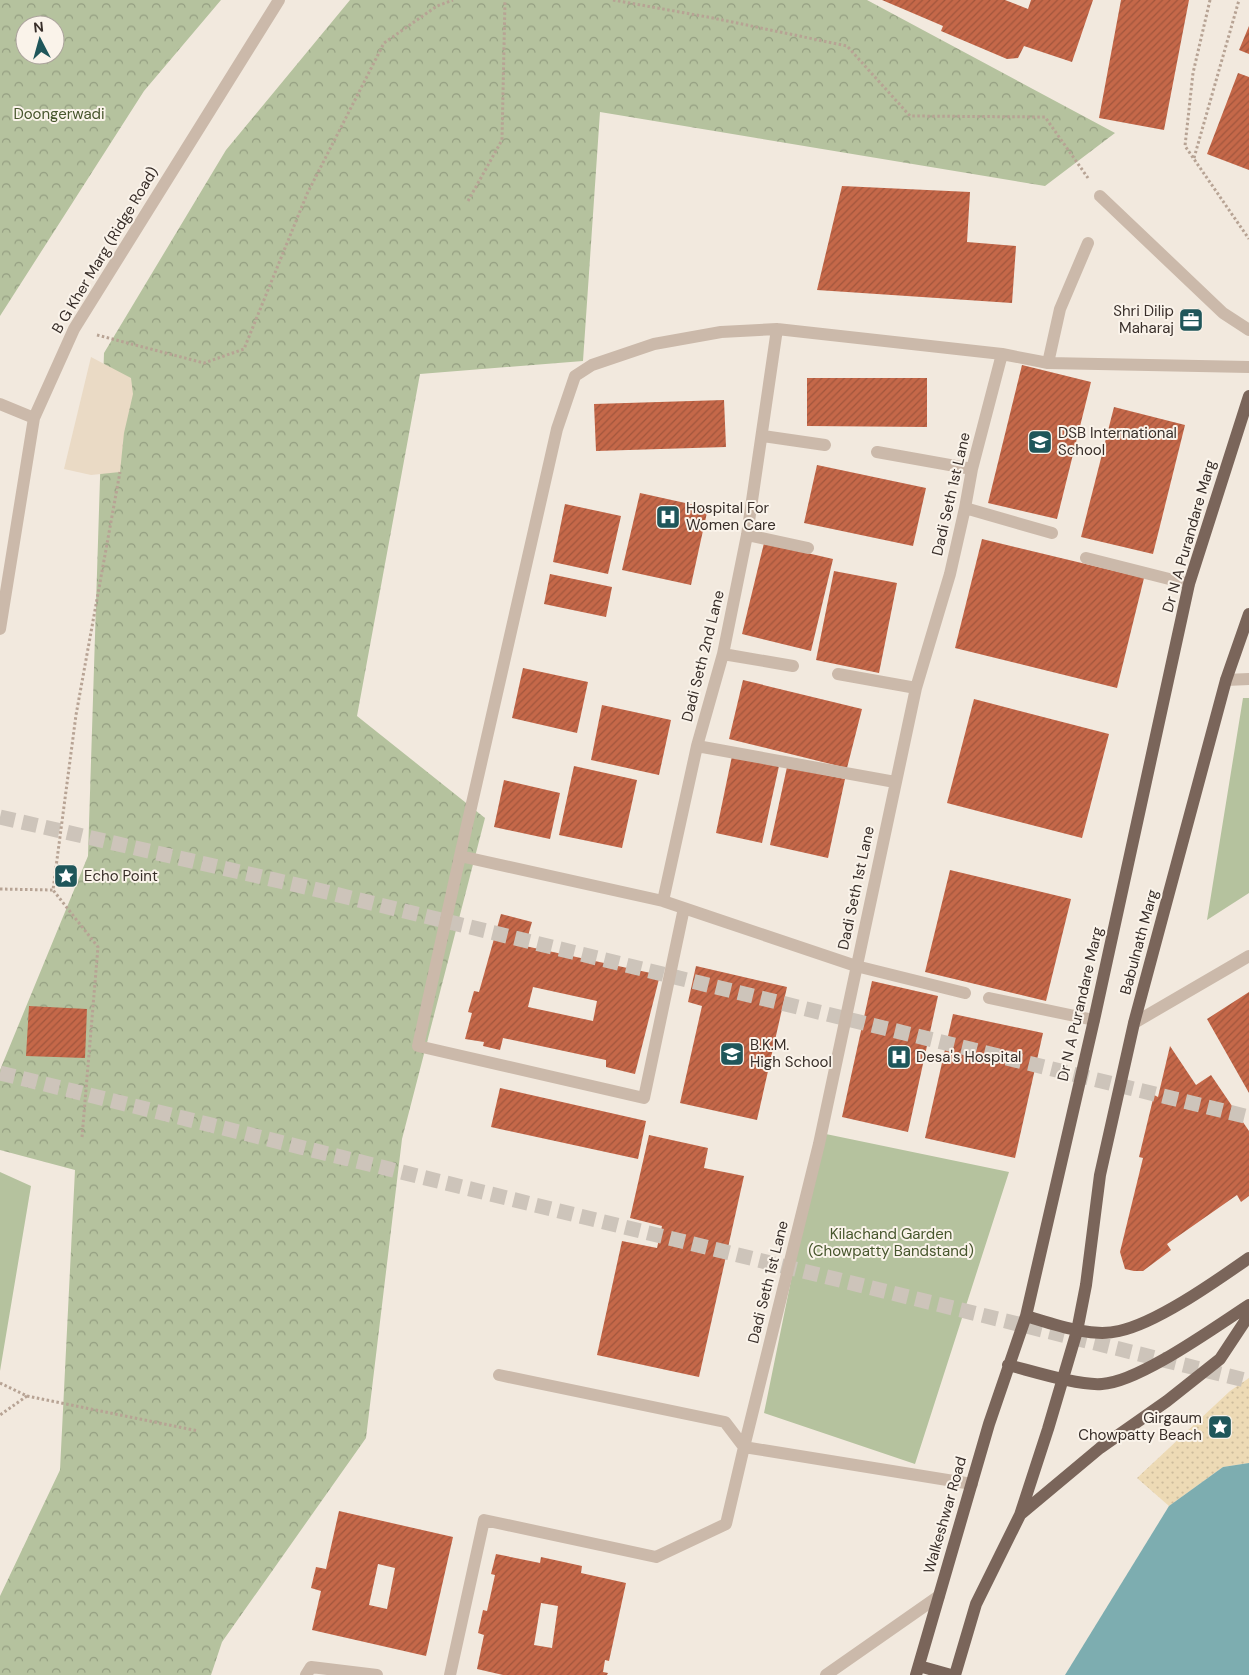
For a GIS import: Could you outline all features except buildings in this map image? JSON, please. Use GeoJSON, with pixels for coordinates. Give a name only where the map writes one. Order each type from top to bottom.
{"type":"FeatureCollection","features":[{"type":"Feature","properties":{"kind":"main road","name":"Dr N A Purandare Marg"},"geometry":{"type":"LineString","coordinates":[[1008,1365],[1026,1316],[1094,1020],[1189,584],[1249,396]]}},
{"type":"Feature","properties":{"kind":"main road","name":"Babulnath Marg"},"geometry":{"type":"LineString","coordinates":[[1061,1378],[1076,1331],[1086,1285],[1100,1175],[1134,1023],[1226,680],[1249,614]]}},
{"type":"Feature","properties":{"kind":"main road"},"geometry":{"type":"LineString","coordinates":[[1026,1316],[1076,1331],[1119,1332],[1158,1316],[1249,1258]]}},
{"type":"Feature","properties":{"kind":"main road"},"geometry":{"type":"LineString","coordinates":[[1008,1365],[1061,1378],[1101,1384],[1131,1377],[1249,1305]]}},
{"type":"Feature","properties":{"kind":"main road"},"geometry":{"type":"LineString","coordinates":[[1020,1514],[1100,1448],[1167,1402],[1220,1359],[1249,1315]]}},
{"type":"Feature","properties":{"kind":"main road","name":"Walkeshwar Road"},"geometry":{"type":"LineString","coordinates":[[917,1671],[1008,1365]]}},
{"type":"Feature","properties":{"kind":"main road"},"geometry":{"type":"LineString","coordinates":[[955,1675],[976,1604],[1020,1514],[1048,1430],[1061,1378]]}},
{"type":"Feature","properties":{"kind":"main road"},"geometry":{"type":"LineString","coordinates":[[917,1671],[950,1675]]}},
{"type":"Feature","properties":{"kind":"street","name":"B G Kher Marg (Ridge Road)"},"geometry":{"type":"LineString","coordinates":[[0,629],[34,418],[74,329],[279,0]]}},
{"type":"Feature","properties":{"kind":"street"},"geometry":{"type":"LineString","coordinates":[[1100,196],[1223,313],[1249,330]]}},
{"type":"Feature","properties":{"kind":"street"},"geometry":{"type":"LineString","coordinates":[[1048,363],[1060,309],[1088,244]]}},
{"type":"Feature","properties":{"kind":"street"},"geometry":{"type":"LineString","coordinates":[[684,908],[644,1098],[418,1046],[557,429],[575,376],[592,365],[654,344],[721,332],[777,329],[1002,354],[1048,363],[1249,367]]}},
{"type":"Feature","properties":{"kind":"street","name":"Dadi Seth 2nd Lane"},"geometry":{"type":"LineString","coordinates":[[663,901],[697,746],[723,654],[747,535],[763,436],[777,329]]}},
{"type":"Feature","properties":{"kind":"street","name":"Dadi Seth 1st Lane"},"geometry":{"type":"LineString","coordinates":[[450,1675],[484,1520],[656,1557],[726,1524],[819,1144],[916,688],[950,574],[972,469],[1002,354]]}},
{"type":"Feature","properties":{"kind":"street"},"geometry":{"type":"LineString","coordinates":[[0,404],[34,418]]}},
{"type":"Feature","properties":{"kind":"street"},"geometry":{"type":"LineString","coordinates":[[763,436],[825,445]]}},
{"type":"Feature","properties":{"kind":"street"},"geometry":{"type":"LineString","coordinates":[[877,452],[972,469]]}},
{"type":"Feature","properties":{"kind":"street"},"geometry":{"type":"LineString","coordinates":[[965,508],[1052,533]]}},
{"type":"Feature","properties":{"kind":"street"},"geometry":{"type":"LineString","coordinates":[[747,535],[808,548]]}},
{"type":"Feature","properties":{"kind":"street"},"geometry":{"type":"LineString","coordinates":[[1086,558],[1189,584]]}},
{"type":"Feature","properties":{"kind":"street"},"geometry":{"type":"LineString","coordinates":[[723,654],[793,666]]}},
{"type":"Feature","properties":{"kind":"street"},"geometry":{"type":"LineString","coordinates":[[838,674],[916,688]]}},
{"type":"Feature","properties":{"kind":"street"},"geometry":{"type":"LineString","coordinates":[[1226,680],[1249,679]]}},
{"type":"Feature","properties":{"kind":"street"},"geometry":{"type":"LineString","coordinates":[[697,746],[895,782]]}},
{"type":"Feature","properties":{"kind":"street"},"geometry":{"type":"LineString","coordinates":[[460,856],[663,901],[856,966],[965,993]]}},
{"type":"Feature","properties":{"kind":"street"},"geometry":{"type":"LineString","coordinates":[[1134,1023],[1249,956]]}},
{"type":"Feature","properties":{"kind":"street"},"geometry":{"type":"LineString","coordinates":[[989,998],[1094,1020]]}},
{"type":"Feature","properties":{"kind":"street"},"geometry":{"type":"LineString","coordinates":[[499,1375],[726,1422],[744,1447],[972,1484]]}},
{"type":"Feature","properties":{"kind":"street"},"geometry":{"type":"LineString","coordinates":[[816,1675],[828,1672],[939,1596]]}},
{"type":"Feature","properties":{"kind":"street"},"geometry":{"type":"LineString","coordinates":[[306,1675],[311,1667],[377,1675]]}},
{"type":"Feature","properties":{"kind":"path"},"geometry":{"type":"LineString","coordinates":[[74,329],[204,363],[244,349],[307,194],[384,43],[437,6],[452,0]]}},
{"type":"Feature","properties":{"kind":"path"},"geometry":{"type":"LineString","coordinates":[[468,201],[502,140],[505,0]]}},
{"type":"Feature","properties":{"kind":"path"},"geometry":{"type":"LineString","coordinates":[[613,0],[847,46],[910,116],[1045,117],[1100,196]]}},
{"type":"Feature","properties":{"kind":"path"},"geometry":{"type":"LineString","coordinates":[[1210,0],[1193,73],[1185,146],[1249,239]]}},
{"type":"Feature","properties":{"kind":"path"},"geometry":{"type":"LineString","coordinates":[[1194,159],[1239,0]]}},
{"type":"Feature","properties":{"kind":"path"},"geometry":{"type":"LineString","coordinates":[[82,1138],[98,947],[53,890],[76,715],[120,472]]}},
{"type":"Feature","properties":{"kind":"path"},"geometry":{"type":"LineString","coordinates":[[0,889],[53,890]]}},
{"type":"Feature","properties":{"kind":"path"},"geometry":{"type":"LineString","coordinates":[[0,1383],[26,1396],[198,1431]]}},
{"type":"Feature","properties":{"kind":"path"},"geometry":{"type":"LineString","coordinates":[[0,1415],[26,1396]]}},
{"type":"Feature","properties":{"kind":"green space","name":"Doongerwadi"},"geometry":{"type":"Polygon","coordinates":[[[0,0],[221,0],[144,91],[0,316],[0,0]]]}},
{"type":"Feature","properties":{"kind":"green space"},"geometry":{"type":"Polygon","coordinates":[[[350,0],[867,0],[1115,133],[1045,186],[600,112],[583,361],[420,374],[357,716],[485,818],[402,1139],[366,1438],[222,1642],[211,1675],[0,1675],[0,1596],[60,1470],[75,1170],[0,1150],[0,1070],[88,856],[104,353],[226,150],[350,0]]]}},
{"type":"Feature","properties":{"kind":"green space"},"geometry":{"type":"Polygon","coordinates":[[[1243,698],[1249,698],[1249,893],[1207,920],[1243,698]]]}},
{"type":"Feature","properties":{"kind":"green space","name":"Kilachand Garden (Chowpatty Bandstand)"},"geometry":{"type":"Polygon","coordinates":[[[821,1133],[1009,1172],[915,1464],[764,1413],[821,1133]]]}},
{"type":"Feature","properties":{"kind":"green space"},"geometry":{"type":"Polygon","coordinates":[[[0,1172],[31,1186],[0,1371],[0,1172]]]}},
{"type":"Feature","properties":{"kind":"sand","name":"Girgaum Chowpatty Beach"},"geometry":{"type":"Polygon","coordinates":[[[1249,1378],[1249,1463],[1223,1467],[1169,1506],[1137,1478],[1230,1391],[1249,1378]]]}},
{"type":"Feature","properties":{"kind":"shaded area"},"geometry":{"type":"Polygon","coordinates":[[[91,357],[131,378],[133,394],[124,433],[120,472],[91,475],[64,469],[91,357]]]}},
{"type":"Feature","properties":{"kind":"water"},"geometry":{"type":"Polygon","coordinates":[[[1249,1463],[1249,1675],[1065,1675],[1169,1506],[1223,1467],[1249,1463]]]}},
{"type":"Feature","properties":{"kind":"tunnel"},"geometry":{"type":"LineString","coordinates":[[0,817],[310,888],[1249,1117]]}},
{"type":"Feature","properties":{"kind":"tunnel"},"geometry":{"type":"LineString","coordinates":[[0,1073],[1249,1381]]}},
{"type":"Feature","properties":{"kind":"place","name":"Shri Dilip Maharaj"},"geometry":{"type":"Point","coordinates":[1191,320]}},
{"type":"Feature","properties":{"kind":"place","name":"DSB International School"},"geometry":{"type":"Point","coordinates":[1040,442]}},
{"type":"Feature","properties":{"kind":"place","name":"Hospital For Women Care"},"geometry":{"type":"Point","coordinates":[668,517]}},
{"type":"Feature","properties":{"kind":"place","name":"Echo Point"},"geometry":{"type":"Point","coordinates":[66,876]}},
{"type":"Feature","properties":{"kind":"place","name":"B.K.M. High School"},"geometry":{"type":"Point","coordinates":[732,1054]}},
{"type":"Feature","properties":{"kind":"place","name":"Desa's Hospital"},"geometry":{"type":"Point","coordinates":[899,1057]}},
{"type":"Feature","properties":{"kind":"place","name":"Girgaum Chowpatty Beach"},"geometry":{"type":"Point","coordinates":[1220,1427]}}]}
